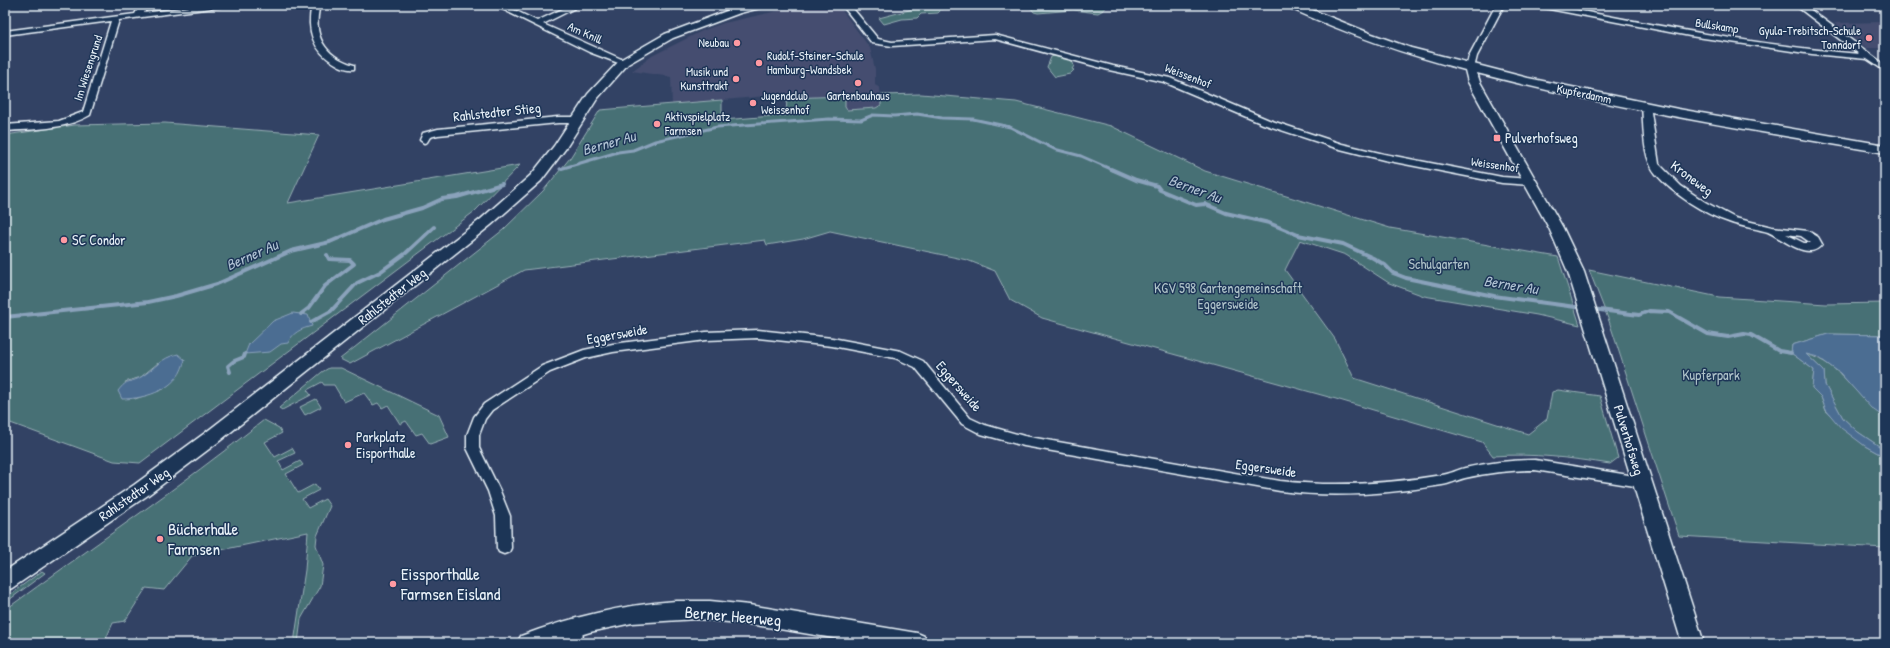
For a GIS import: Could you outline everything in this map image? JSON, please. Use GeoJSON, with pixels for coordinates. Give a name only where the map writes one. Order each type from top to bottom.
{"type":"FeatureCollection","features":[{"type":"Feature","properties":{"kind":"street"},"geometry":{"type":"LineString","coordinates":[[138,16],[144,5]]}},
{"type":"Feature","properties":{"kind":"street"},"geometry":{"type":"LineString","coordinates":[[5,33],[220,5]]}},
{"type":"Feature","properties":{"kind":"street"},"geometry":{"type":"LineString","coordinates":[[316,5],[313,13],[312,29],[319,45],[332,59],[343,65],[352,67]]}},
{"type":"Feature","properties":{"kind":"street","name":"Am Knill"},"geometry":{"type":"LineString","coordinates":[[498,5],[592,50],[624,62]]}},
{"type":"Feature","properties":{"kind":"street","name":"Am Knill"},"geometry":{"type":"LineString","coordinates":[[537,24],[577,5]]}},
{"type":"Feature","properties":{"kind":"street","name":"Rahlstedter Weg"},"geometry":{"type":"LineString","coordinates":[[5,582],[141,490],[186,457],[486,222],[536,178],[559,148],[592,97],[624,62],[669,36],[736,11],[760,5]]}},
{"type":"Feature","properties":{"kind":"street","name":"Weissenhof"},"geometry":{"type":"LineString","coordinates":[[846,5],[872,37],[879,42],[892,44],[992,37],[1007,40],[1112,68],[1167,80],[1266,122],[1339,146],[1384,157],[1487,177],[1531,182]]}},
{"type":"Feature","properties":{"kind":"street","name":"Kupferdamm"},"geometry":{"type":"LineString","coordinates":[[1291,5],[1322,20],[1366,36],[1470,68],[1538,84],[1646,106],[1885,149]]}},
{"type":"Feature","properties":{"kind":"street"},"geometry":{"type":"LineString","coordinates":[[1470,68],[1472,58],[1500,5]]}},
{"type":"Feature","properties":{"kind":"street","name":"Bullskamp"},"geometry":{"type":"LineString","coordinates":[[1539,5],[1710,37],[1832,54],[1869,57]]}},
{"type":"Feature","properties":{"kind":"street"},"geometry":{"type":"LineString","coordinates":[[1799,5],[1885,69]]}},
{"type":"Feature","properties":{"kind":"street","name":"Im Wiesengrund"},"geometry":{"type":"LineString","coordinates":[[5,128],[68,121],[86,113],[116,19]]}},
{"type":"Feature","properties":{"kind":"street","name":"Pulverhofsweg"},"geometry":{"type":"LineString","coordinates":[[1470,68],[1474,82],[1531,182],[1566,248],[1588,308],[1641,482],[1693,643]]}},
{"type":"Feature","properties":{"kind":"street","name":"Kroneweg"},"geometry":{"type":"LineString","coordinates":[[1646,106],[1653,162],[1660,172],[1675,185],[1713,211],[1732,220],[1772,230]]}},
{"type":"Feature","properties":{"kind":"street","name":"Rahlstedter Stieg"},"geometry":{"type":"LineString","coordinates":[[424,140],[426,135],[438,132],[558,120],[576,120]]}},
{"type":"Feature","properties":{"kind":"street","name":"Eggersweide"},"geometry":{"type":"LineString","coordinates":[[504,548],[503,516],[494,491],[473,448],[472,441],[475,426],[488,408],[527,379],[584,354],[613,348],[734,334],[758,334],[832,342],[897,354],[919,364],[966,421],[981,429],[1024,442],[1224,477],[1313,490],[1392,487],[1444,480],[1476,471],[1518,465],[1535,465],[1641,482]]}},
{"type":"Feature","properties":{"kind":"street","name":"Berner Heerweg"},"geometry":{"type":"LineString","coordinates":[[528,643],[576,635],[614,617],[650,612],[702,610],[768,618],[917,643]]}},
{"type":"Feature","properties":{"kind":"shaded area","name":"Rudolf-Steiner-Schule Hamburg-Wandsbek"},"geometry":{"type":"Polygon","coordinates":[[[804,5],[838,5],[870,48],[875,69],[875,85],[880,88],[881,105],[876,108],[847,110],[845,107],[845,96],[787,98],[787,94],[672,105],[671,77],[632,71],[652,56],[704,30],[724,23],[804,5]]]}},
{"type":"Feature","properties":{"kind":"shaded area","name":"Gyula-Trebitsch-Schule Tonndorf"},"geometry":{"type":"Polygon","coordinates":[[[1885,22],[1885,48],[1867,48],[1834,23],[1885,22]]]}},
{"type":"Feature","properties":{"kind":"shaded area"},"geometry":{"type":"Polygon","coordinates":[[[293,313],[308,315],[312,326],[304,328],[292,336],[288,343],[281,344],[270,352],[245,354],[249,344],[273,321],[293,313]]]}},
{"type":"Feature","properties":{"kind":"shaded area"},"geometry":{"type":"Polygon","coordinates":[[[1828,334],[1885,335],[1885,418],[1871,408],[1840,373],[1818,357],[1806,354],[1824,371],[1825,385],[1843,418],[1858,432],[1885,450],[1885,457],[1865,446],[1841,428],[1826,410],[1821,397],[1812,388],[1814,370],[1791,353],[1792,345],[1828,334]]]}},
{"type":"Feature","properties":{"kind":"shaded area"},"geometry":{"type":"Polygon","coordinates":[[[178,354],[185,360],[180,373],[172,383],[152,394],[136,398],[122,399],[118,391],[124,384],[141,377],[162,361],[178,354]]]}},
{"type":"Feature","properties":{"kind":"green space"},"geometry":{"type":"Polygon","coordinates":[[[928,5],[946,5],[938,13],[921,14],[917,18],[902,19],[884,24],[879,18],[928,5]]]}},
{"type":"Feature","properties":{"kind":"green space"},"geometry":{"type":"Polygon","coordinates":[[[1033,5],[1103,5],[1105,9],[1098,13],[1073,10],[1038,13],[1034,12],[1030,7],[1033,5]]]}},
{"type":"Feature","properties":{"kind":"green space"},"geometry":{"type":"Polygon","coordinates":[[[1054,56],[1072,60],[1074,66],[1072,69],[1074,70],[1070,74],[1055,77],[1047,67],[1051,57],[1054,56]]]}},
{"type":"Feature","properties":{"kind":"green space"},"geometry":{"type":"Polygon","coordinates":[[[921,94],[1016,102],[1111,126],[1205,171],[1390,228],[1558,257],[1580,325],[1537,315],[1424,296],[1389,283],[1346,255],[1300,240],[1285,270],[1335,339],[1354,378],[1528,434],[1547,419],[1552,392],[1558,390],[1600,396],[1618,458],[1610,464],[1523,455],[1493,456],[1482,442],[1336,399],[1042,318],[1010,300],[995,271],[967,260],[830,231],[803,239],[767,245],[765,240],[524,270],[350,364],[340,359],[503,230],[543,191],[570,158],[600,110],[722,100],[722,120],[786,115],[787,98],[845,96],[845,107],[847,110],[876,108],[881,105],[881,95],[921,94]]]}},
{"type":"Feature","properties":{"kind":"green space"},"geometry":{"type":"Polygon","coordinates":[[[165,123],[319,135],[288,203],[520,165],[475,211],[140,463],[114,461],[5,421],[5,135],[75,125],[165,123]],[[158,363],[141,377],[125,382],[135,399],[164,389],[158,363]]]}},
{"type":"Feature","properties":{"kind":"green space","name":"Kupferpark"},"geometry":{"type":"Polygon","coordinates":[[[1589,270],[1719,297],[1826,304],[1885,303],[1885,335],[1828,334],[1792,345],[1791,353],[1814,370],[1812,388],[1821,397],[1826,411],[1865,446],[1885,457],[1885,548],[1679,536],[1609,321],[1589,270]]]}},
{"type":"Feature","properties":{"kind":"green space"},"geometry":{"type":"Polygon","coordinates":[[[1806,354],[1819,359],[1839,373],[1865,401],[1885,418],[1885,450],[1858,432],[1843,418],[1825,385],[1824,371],[1806,354]]]}},
{"type":"Feature","properties":{"kind":"green space"},"geometry":{"type":"Polygon","coordinates":[[[329,368],[341,368],[439,415],[449,437],[430,444],[422,433],[416,435],[406,421],[400,424],[388,405],[382,408],[378,403],[373,405],[364,393],[344,402],[334,385],[324,385],[322,382],[307,390],[311,395],[282,410],[279,408],[322,372],[329,368]]]}},
{"type":"Feature","properties":{"kind":"green space"},"geometry":{"type":"Polygon","coordinates":[[[316,399],[321,407],[305,415],[300,407],[316,399]]]}},
{"type":"Feature","properties":{"kind":"green space"},"geometry":{"type":"Polygon","coordinates":[[[264,420],[279,428],[282,433],[265,442],[275,457],[292,448],[295,453],[278,461],[283,470],[300,461],[303,465],[286,474],[298,493],[315,484],[319,490],[302,499],[308,508],[325,499],[330,506],[317,536],[316,545],[323,565],[320,586],[301,619],[298,643],[294,643],[305,570],[308,532],[192,556],[164,590],[146,588],[125,621],[113,623],[104,643],[5,643],[5,610],[168,493],[264,420]]]}},
{"type":"Feature","properties":{"kind":"green space"},"geometry":{"type":"Polygon","coordinates":[[[42,571],[45,573],[5,603],[5,598],[42,571]]]}},
{"type":"Feature","properties":{"kind":"waterway","name":"Berner Au"},"geometry":{"type":"LineString","coordinates":[[560,169],[618,152],[633,150],[655,141],[717,127],[829,119],[861,120],[873,115],[894,116],[917,114],[942,118],[973,119],[1010,127],[1054,149],[1081,156],[1113,170]]}},
{"type":"Feature","properties":{"kind":"waterway","name":"Berner Au"},"geometry":{"type":"LineString","coordinates":[[1111,169],[1136,180],[1157,186],[1160,190],[1196,205],[1205,204],[1226,213],[1269,223],[1298,235],[1343,244],[1373,258],[1385,265],[1393,273],[1406,278],[1494,296],[1583,308]]}},
{"type":"Feature","properties":{"kind":"waterway","name":"Berner Au"},"geometry":{"type":"LineString","coordinates":[[5,317],[148,302],[176,296],[217,284],[291,251],[330,242],[383,219],[422,208],[442,199],[457,197],[502,184]]}},
{"type":"Feature","properties":{"kind":"waterway"},"geometry":{"type":"LineString","coordinates":[[311,322],[331,311],[357,283],[380,272],[406,253],[434,227]]}},
{"type":"Feature","properties":{"kind":"waterway"},"geometry":{"type":"LineString","coordinates":[[301,314],[309,308],[325,286],[354,264],[350,260],[329,259],[327,255]]}},
{"type":"Feature","properties":{"kind":"waterway","name":"Berner Au"},"geometry":{"type":"LineString","coordinates":[[1592,309],[1639,315],[1649,311],[1669,312],[1708,334],[1728,337],[1744,334],[1751,335],[1779,351],[1791,353]]}},
{"type":"Feature","properties":{"kind":"waterway"},"geometry":{"type":"LineString","coordinates":[[230,372],[228,366],[234,361],[244,357],[245,354]]}},
{"type":"Feature","properties":{"kind":"place","name":"Gyula-Trebitsch-Schule Tonndorf"},"geometry":{"type":"Point","coordinates":[1869,38]}},
{"type":"Feature","properties":{"kind":"place","name":"Neubau"},"geometry":{"type":"Point","coordinates":[737,43]}},
{"type":"Feature","properties":{"kind":"place","name":"Rudolf-Steiner-Schule Hamburg-Wandsbek"},"geometry":{"type":"Point","coordinates":[759,63]}},
{"type":"Feature","properties":{"kind":"place","name":"Musik und Kunsttrakt"},"geometry":{"type":"Point","coordinates":[736,79]}},
{"type":"Feature","properties":{"kind":"place","name":"Gartenbauhaus"},"geometry":{"type":"Point","coordinates":[858,83]}},
{"type":"Feature","properties":{"kind":"place","name":"Jugendclub Weissenhof"},"geometry":{"type":"Point","coordinates":[753,103]}},
{"type":"Feature","properties":{"kind":"place","name":"Aktivspielplatz Farmsen"},"geometry":{"type":"Point","coordinates":[657,124]}},
{"type":"Feature","properties":{"kind":"place","name":"Pulverhofsweg"},"geometry":{"type":"Point","coordinates":[1497,138]}},
{"type":"Feature","properties":{"kind":"place","name":"SC Condor"},"geometry":{"type":"Point","coordinates":[64,240]}},
{"type":"Feature","properties":{"kind":"place","name":"Parkplatz Eisporthalle"},"geometry":{"type":"Point","coordinates":[348,445]}},
{"type":"Feature","properties":{"kind":"place","name":"Bücherhalle Farmsen"},"geometry":{"type":"Point","coordinates":[160,539]}},
{"type":"Feature","properties":{"kind":"place","name":"Eissporthalle Farmsen Eisland"},"geometry":{"type":"Point","coordinates":[393,584]}},
{"type":"Feature","properties":{"kind":"park label","name":"Schulgarten"},"geometry":{"type":"Point","coordinates":[1439,264]}},
{"type":"Feature","properties":{"kind":"park label","name":"KGV 598 Gartengemeinschaft Eggersweide"},"geometry":{"type":"Point","coordinates":[1228,296]}}]}
